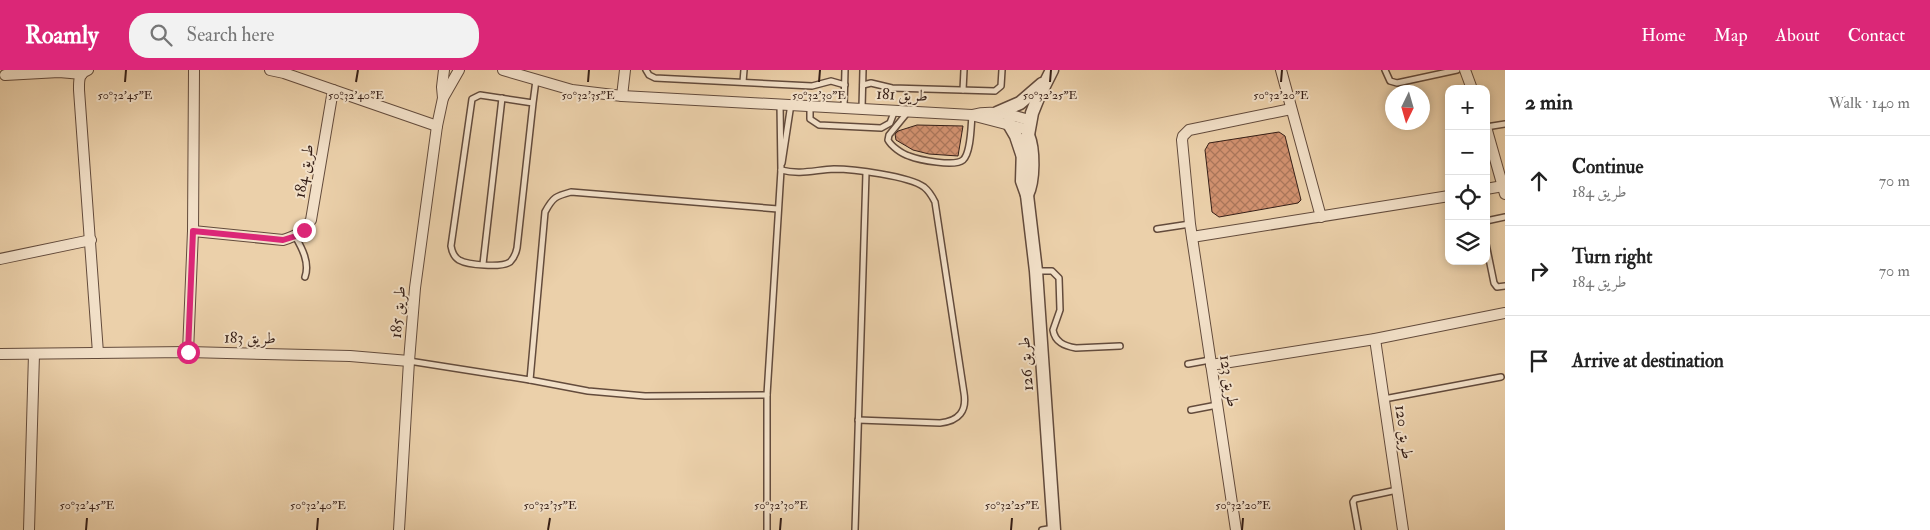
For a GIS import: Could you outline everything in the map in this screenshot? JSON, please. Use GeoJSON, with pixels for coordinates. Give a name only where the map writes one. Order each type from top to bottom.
{"type":"FeatureCollection","features":[{"type":"Feature","properties":{"kind":"street"},"geometry":{"type":"LineString","coordinates":[[188,352],[193,231],[194,70]]}},
{"type":"Feature","properties":{"kind":"street"},"geometry":{"type":"LineString","coordinates":[[270,70],[437,126]]}},
{"type":"Feature","properties":{"kind":"street","name":"طريق 185"},"geometry":{"type":"LineString","coordinates":[[399,530],[409,361],[419,250],[437,126],[443,98],[444,70]]}},
{"type":"Feature","properties":{"kind":"street","name":"طريق 185"},"geometry":{"type":"LineString","coordinates":[[443,98],[459,70]]}},
{"type":"Feature","properties":{"kind":"street","name":"طريق 181"},"geometry":{"type":"LineString","coordinates":[[503,70],[572,90],[622,96],[909,110],[972,115],[985,120],[1029,128]]}},
{"type":"Feature","properties":{"kind":"street"},"geometry":{"type":"LineString","coordinates":[[622,96],[625,70]]}},
{"type":"Feature","properties":{"kind":"street"},"geometry":{"type":"LineString","coordinates":[[1280,70],[1321,217]]}},
{"type":"Feature","properties":{"kind":"street"},"geometry":{"type":"LineString","coordinates":[[1465,70],[1471,85]]}},
{"type":"Feature","properties":{"kind":"street"},"geometry":{"type":"LineString","coordinates":[[5,75],[85,72]]}},
{"type":"Feature","properties":{"kind":"street"},"geometry":{"type":"LineString","coordinates":[[85,72],[79,78],[79,90],[98,353]]}},
{"type":"Feature","properties":{"kind":"street"},"geometry":{"type":"LineString","coordinates":[[997,113],[1020,103],[1050,74]]}},
{"type":"Feature","properties":{"kind":"street","name":"طريق 126"},"geometry":{"type":"LineString","coordinates":[[1050,74],[1035,106],[1022,154],[1022,181],[1027,195],[1036,271],[1050,529]]}},
{"type":"Feature","properties":{"kind":"street","name":"طريق 184"},"geometry":{"type":"LineString","coordinates":[[296,236],[304,230],[311,220],[333,90]]}},
{"type":"Feature","properties":{"kind":"street","name":"طريق 123"},"geometry":{"type":"LineString","coordinates":[[1236,530],[1190,224],[1182,147],[1183,136],[1189,130],[1291,109]]}},
{"type":"Feature","properties":{"kind":"street","name":"طريق 181"},"geometry":{"type":"LineString","coordinates":[[972,115],[997,113],[1029,128]]}},
{"type":"Feature","properties":{"kind":"street"},"geometry":{"type":"LineString","coordinates":[[1009,124],[1016,136],[1022,154]]}},
{"type":"Feature","properties":{"kind":"street","name":"طريق 126"},"geometry":{"type":"LineString","coordinates":[[1027,195],[1032,173],[1032,147],[1029,128]]}},
{"type":"Feature","properties":{"kind":"street"},"geometry":{"type":"LineString","coordinates":[[1487,130],[1504,190],[1490,189]]}},
{"type":"Feature","properties":{"kind":"street"},"geometry":{"type":"LineString","coordinates":[[1192,237],[1445,197]]}},
{"type":"Feature","properties":{"kind":"street"},"geometry":{"type":"LineString","coordinates":[[193,231],[283,240],[296,236]]}},
{"type":"Feature","properties":{"kind":"street"},"geometry":{"type":"LineString","coordinates":[[0,259],[91,240]]}},
{"type":"Feature","properties":{"kind":"street"},"geometry":{"type":"LineString","coordinates":[[1211,363],[1375,339],[1505,313]]}},
{"type":"Feature","properties":{"kind":"street","name":"طريق 120"},"geometry":{"type":"LineString","coordinates":[[1375,339],[1403,530]]}},
{"type":"Feature","properties":{"kind":"street","name":"طريق 183"},"geometry":{"type":"LineString","coordinates":[[0,354],[188,352],[350,356],[409,361]]}},
{"type":"Feature","properties":{"kind":"street"},"geometry":{"type":"LineString","coordinates":[[29,530],[34,354]]}},
{"type":"Feature","properties":{"kind":"lane"},"geometry":{"type":"LineString","coordinates":[[646,70],[649,75],[655,78],[812,86],[831,82],[845,85]]}},
{"type":"Feature","properties":{"kind":"lane"},"geometry":{"type":"LineString","coordinates":[[743,82],[744,70]]}},
{"type":"Feature","properties":{"kind":"lane"},"geometry":{"type":"LineString","coordinates":[[844,107],[845,70]]}},
{"type":"Feature","properties":{"kind":"lane"},"geometry":{"type":"LineString","coordinates":[[862,108],[864,70]]}},
{"type":"Feature","properties":{"kind":"lane"},"geometry":{"type":"LineString","coordinates":[[963,90],[964,70]]}},
{"type":"Feature","properties":{"kind":"lane"},"geometry":{"type":"LineString","coordinates":[[863,85],[871,83],[892,88],[997,90],[1002,84],[1002,70]]}},
{"type":"Feature","properties":{"kind":"lane"},"geometry":{"type":"LineString","coordinates":[[1385,70],[1390,81],[1397,83],[1457,70]]}},
{"type":"Feature","properties":{"kind":"lane"},"geometry":{"type":"LineString","coordinates":[[534,103],[480,95],[474,96],[471,101],[450,246],[453,255],[460,260],[483,264],[504,264],[514,258],[516,253],[534,103],[536,79]]}},
{"type":"Feature","properties":{"kind":"lane"},"geometry":{"type":"LineString","coordinates":[[483,264],[502,98]]}},
{"type":"Feature","properties":{"kind":"lane"},"geometry":{"type":"LineString","coordinates":[[781,170],[785,104]]}},
{"type":"Feature","properties":{"kind":"lane"},"geometry":{"type":"LineString","coordinates":[[767,530],[767,395],[785,104]]}},
{"type":"Feature","properties":{"kind":"lane"},"geometry":{"type":"LineString","coordinates":[[810,105],[810,119],[815,124],[876,128],[881,128],[890,123],[895,110]]}},
{"type":"Feature","properties":{"kind":"lane"},"geometry":{"type":"LineString","coordinates":[[909,110],[889,135],[888,140],[890,144],[908,156],[953,164],[966,157],[972,115]]}},
{"type":"Feature","properties":{"kind":"lane"},"geometry":{"type":"LineString","coordinates":[[1490,126],[1505,124]]}},
{"type":"Feature","properties":{"kind":"lane"},"geometry":{"type":"LineString","coordinates":[[781,170],[803,173],[833,169],[915,182],[923,187],[935,202],[966,402],[964,411],[958,418],[949,422],[858,420]]}},
{"type":"Feature","properties":{"kind":"lane"},"geometry":{"type":"LineString","coordinates":[[855,530],[866,173]]}},
{"type":"Feature","properties":{"kind":"lane"},"geometry":{"type":"LineString","coordinates":[[530,380],[545,212],[551,200],[571,192],[778,210]]}},
{"type":"Feature","properties":{"kind":"lane"},"geometry":{"type":"LineString","coordinates":[[1490,220],[1505,218]]}},
{"type":"Feature","properties":{"kind":"lane"},"geometry":{"type":"LineString","coordinates":[[1156,228],[1190,224]]}},
{"type":"Feature","properties":{"kind":"lane"},"geometry":{"type":"LineString","coordinates":[[296,236],[306,263],[307,271],[305,277]]}},
{"type":"Feature","properties":{"kind":"lane"},"geometry":{"type":"LineString","coordinates":[[1490,264],[1494,283],[1497,287],[1505,286]]}},
{"type":"Feature","properties":{"kind":"lane"},"geometry":{"type":"LineString","coordinates":[[1036,271],[1052,271],[1059,278],[1060,310],[1053,330],[1058,341],[1069,347],[1076,348],[1120,346]]}},
{"type":"Feature","properties":{"kind":"lane"},"geometry":{"type":"LineString","coordinates":[[409,361],[588,391],[645,396],[767,395]]}},
{"type":"Feature","properties":{"kind":"lane"},"geometry":{"type":"LineString","coordinates":[[1188,364],[1211,363]]}},
{"type":"Feature","properties":{"kind":"lane"},"geometry":{"type":"LineString","coordinates":[[1384,399],[1501,377]]}},
{"type":"Feature","properties":{"kind":"lane"},"geometry":{"type":"LineString","coordinates":[[1192,410],[1217,405]]}},
{"type":"Feature","properties":{"kind":"lane"},"geometry":{"type":"LineString","coordinates":[[1358,530],[1353,502],[1355,499],[1397,490]]}},
{"type":"Feature","properties":{"kind":"building"},"geometry":{"type":"Polygon","coordinates":[[[917,125],[963,126],[958,156],[929,154],[913,150],[896,140],[895,134],[898,131],[917,125]]]}},
{"type":"Feature","properties":{"kind":"building"},"geometry":{"type":"Polygon","coordinates":[[[1279,132],[1285,136],[1301,200],[1298,203],[1219,217],[1212,212],[1205,150],[1209,143],[1279,132]]]}},
{"type":"Feature","properties":{"kind":"route"},"geometry":{"type":"LineString","coordinates":[[188,352],[193,231],[283,240],[296,236],[304,230]]}}]}
